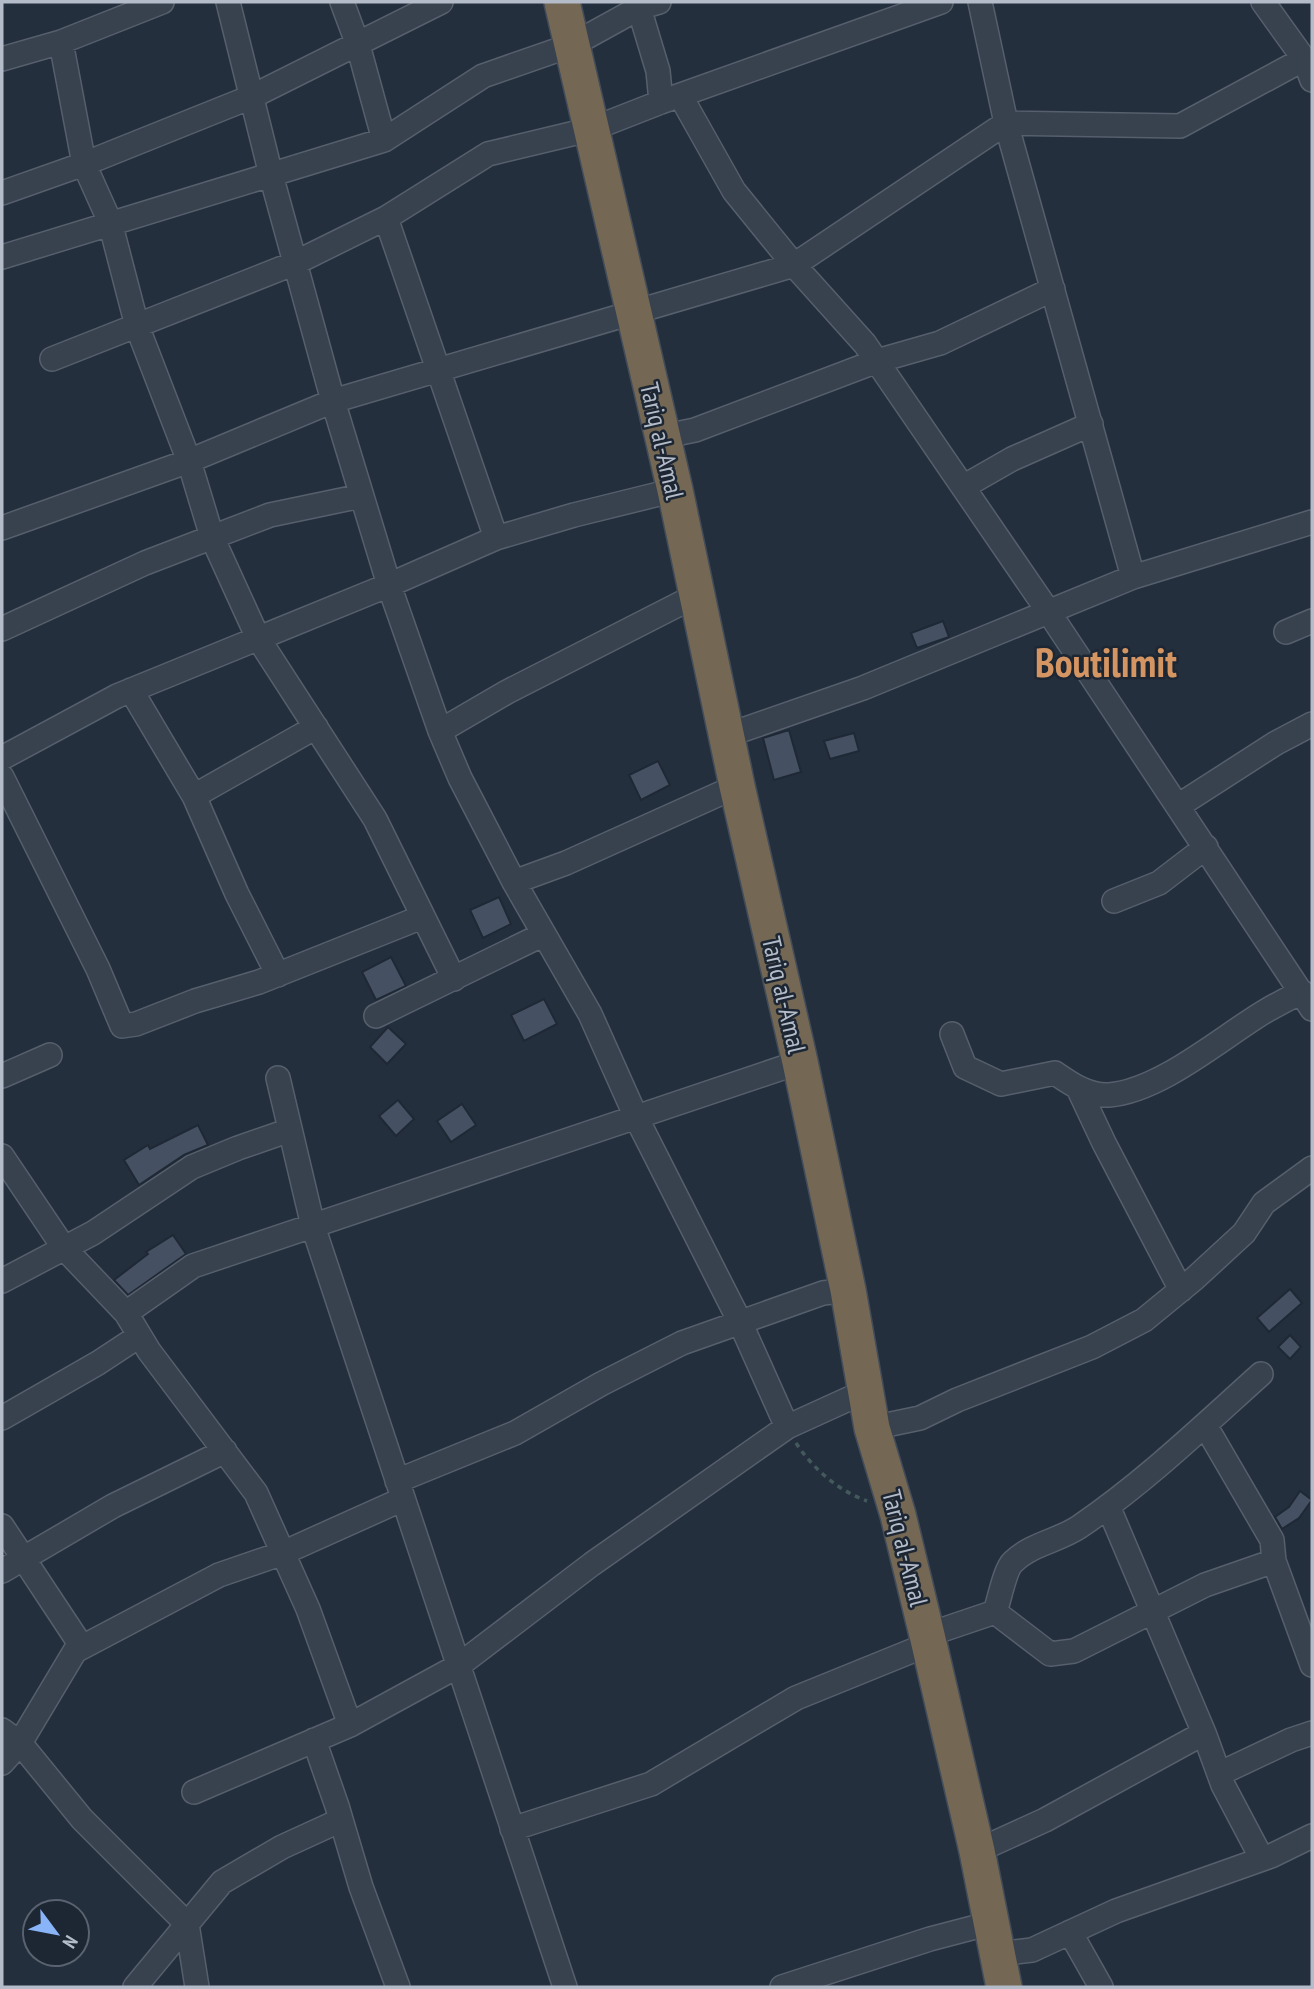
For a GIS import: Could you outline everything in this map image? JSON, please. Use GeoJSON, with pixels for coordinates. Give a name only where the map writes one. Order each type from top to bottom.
{"type":"FeatureCollection","features":[{"type":"Feature","properties":{"kind":"highway","name":"Tariq al-Amal"},"geometry":{"type":"LineString","coordinates":[[562,2],[675,490],[737,786],[800,1062],[848,1290],[872,1428],[898,1515],[928,1640],[977,1852],[1004,1987]]}},
{"type":"Feature","properties":{"kind":"street"},"geometry":{"type":"LineString","coordinates":[[2,59],[61,41],[162,2]]}},
{"type":"Feature","properties":{"kind":"street"},"geometry":{"type":"LineString","coordinates":[[228,2],[271,175],[333,401],[389,585],[440,731],[460,778],[514,882],[590,1014],[636,1117],[740,1322],[787,1427]]}},
{"type":"Feature","properties":{"kind":"street"},"geometry":{"type":"LineString","coordinates":[[342,2],[358,45],[384,140]]}},
{"type":"Feature","properties":{"kind":"street"},"geometry":{"type":"LineString","coordinates":[[2,193],[84,164],[251,97],[441,2]]}},
{"type":"Feature","properties":{"kind":"street"},"geometry":{"type":"LineString","coordinates":[[52,359],[295,263],[386,218],[488,154],[592,129],[941,2]]}},
{"type":"Feature","properties":{"kind":"street"},"geometry":{"type":"LineString","coordinates":[[979,2],[1006,123],[1133,577]]}},
{"type":"Feature","properties":{"kind":"street"},"geometry":{"type":"LineString","coordinates":[[2,528],[189,461],[333,401],[794,265],[1006,123],[1180,126],[1310,69],[1263,2]]}},
{"type":"Feature","properties":{"kind":"street"},"geometry":{"type":"LineString","coordinates":[[2,257],[384,140],[482,76],[572,45],[649,5],[658,71],[671,99],[734,191],[794,265],[865,344],[1048,611],[1307,1000],[1265,1012],[1198,1057],[1143,1085],[1108,1095],[1079,1090],[1055,1073],[1001,1084],[965,1067],[952,1034]]}},
{"type":"Feature","properties":{"kind":"street"},"geometry":{"type":"LineString","coordinates":[[61,41],[84,164],[110,222],[137,326],[189,461],[212,537],[258,638],[375,819],[454,979]]}},
{"type":"Feature","properties":{"kind":"street"},"geometry":{"type":"LineString","coordinates":[[386,218],[496,538]]}},
{"type":"Feature","properties":{"kind":"street"},"geometry":{"type":"LineString","coordinates":[[661,437],[695,430],[877,361],[940,343],[1053,289]]}},
{"type":"Feature","properties":{"kind":"street"},"geometry":{"type":"LineString","coordinates":[[963,487],[1012,459],[1091,424]]}},
{"type":"Feature","properties":{"kind":"street"},"geometry":{"type":"LineString","coordinates":[[2,758],[131,690],[389,585],[496,538],[675,490]]}},
{"type":"Feature","properties":{"kind":"street"},"geometry":{"type":"LineString","coordinates":[[2,629],[145,563],[270,515],[361,496]]}},
{"type":"Feature","properties":{"kind":"street"},"geometry":{"type":"LineString","coordinates":[[728,735],[863,688],[1133,577],[1312,522]]}},
{"type":"Feature","properties":{"kind":"street"},"geometry":{"type":"LineString","coordinates":[[440,731],[507,692],[697,595]]}},
{"type":"Feature","properties":{"kind":"street"},"geometry":{"type":"LineString","coordinates":[[1286,632],[1312,621]]}},
{"type":"Feature","properties":{"kind":"street"},"geometry":{"type":"LineString","coordinates":[[131,690],[194,796],[237,894],[278,975]]}},
{"type":"Feature","properties":{"kind":"street"},"geometry":{"type":"LineString","coordinates":[[1178,806],[1276,743],[1312,724]]}},
{"type":"Feature","properties":{"kind":"street"},"geometry":{"type":"LineString","coordinates":[[194,796],[316,727]]}},
{"type":"Feature","properties":{"kind":"street"},"geometry":{"type":"LineString","coordinates":[[2,777],[98,969],[122,1026],[136,1024],[195,1001],[278,975],[422,916]]}},
{"type":"Feature","properties":{"kind":"street"},"geometry":{"type":"LineString","coordinates":[[514,882],[566,863],[737,786]]}},
{"type":"Feature","properties":{"kind":"street"},"geometry":{"type":"LineString","coordinates":[[1114,901],[1159,883],[1206,847]]}},
{"type":"Feature","properties":{"kind":"street"},"geometry":{"type":"LineString","coordinates":[[376,1016],[544,934]]}},
{"type":"Feature","properties":{"kind":"street"},"geometry":{"type":"LineString","coordinates":[[2,1076],[50,1055]]}},
{"type":"Feature","properties":{"kind":"street"},"geometry":{"type":"LineString","coordinates":[[125,1313],[193,1266],[800,1062]]}},
{"type":"Feature","properties":{"kind":"street"},"geometry":{"type":"LineString","coordinates":[[278,1078],[313,1226],[565,1987]]}},
{"type":"Feature","properties":{"kind":"street"},"geometry":{"type":"LineString","coordinates":[[1079,1090],[1181,1290]]}},
{"type":"Feature","properties":{"kind":"street"},"geometry":{"type":"LineString","coordinates":[[2,1281],[93,1233],[192,1167],[290,1130]]}},
{"type":"Feature","properties":{"kind":"street"},"geometry":{"type":"LineString","coordinates":[[2,1156],[64,1248],[125,1313],[139,1336],[256,1493],[308,1609],[350,1725]]}},
{"type":"Feature","properties":{"kind":"street"},"geometry":{"type":"LineString","coordinates":[[872,1428],[920,1418],[957,1400],[1092,1347],[1144,1320],[1244,1233],[1264,1203],[1312,1168]]}},
{"type":"Feature","properties":{"kind":"street"},"geometry":{"type":"LineString","coordinates":[[2,1762],[11,1736],[75,1651],[82,1647],[219,1574],[283,1553],[682,1343],[823,1293],[848,1290]]}},
{"type":"Feature","properties":{"kind":"street"},"geometry":{"type":"LineString","coordinates":[[2,1418],[98,1363],[139,1336]]}},
{"type":"Feature","properties":{"kind":"street"},"geometry":{"type":"LineString","coordinates":[[995,1612],[1010,1563],[1033,1548],[1076,1529],[1108,1506],[1179,1449],[1261,1374]]}},
{"type":"Feature","properties":{"kind":"street"},"geometry":{"type":"LineString","coordinates":[[194,1792],[350,1725],[458,1666],[593,1564],[787,1427],[866,1391]]}},
{"type":"Feature","properties":{"kind":"street"},"geometry":{"type":"LineString","coordinates":[[1205,1425],[1272,1540],[1274,1561],[1312,1665]]}},
{"type":"Feature","properties":{"kind":"street"},"geometry":{"type":"LineString","coordinates":[[2,1571],[113,1506],[225,1451]]}},
{"type":"Feature","properties":{"kind":"street"},"geometry":{"type":"LineString","coordinates":[[1108,1506],[1219,1774],[1262,1859]]}},
{"type":"Feature","properties":{"kind":"street"},"geometry":{"type":"LineString","coordinates":[[2,1526],[82,1647]]}},
{"type":"Feature","properties":{"kind":"street"},"geometry":{"type":"LineString","coordinates":[[995,1612],[1050,1654],[1074,1651],[1205,1585],[1274,1561]]}},
{"type":"Feature","properties":{"kind":"street"},"geometry":{"type":"LineString","coordinates":[[512,1829],[651,1784],[796,1698],[995,1612]]}},
{"type":"Feature","properties":{"kind":"street"},"geometry":{"type":"LineString","coordinates":[[1219,1774],[1312,1733]]}},
{"type":"Feature","properties":{"kind":"street"},"geometry":{"type":"LineString","coordinates":[[977,1852],[1045,1820],[1204,1734]]}},
{"type":"Feature","properties":{"kind":"street"},"geometry":{"type":"LineString","coordinates":[[11,1736],[82,1819],[187,1924],[197,1987]]}},
{"type":"Feature","properties":{"kind":"street"},"geometry":{"type":"LineString","coordinates":[[314,1740],[361,1888],[398,1987]]}},
{"type":"Feature","properties":{"kind":"street"},"geometry":{"type":"LineString","coordinates":[[135,1987],[222,1882],[282,1847],[341,1820]]}},
{"type":"Feature","properties":{"kind":"street"},"geometry":{"type":"LineString","coordinates":[[782,1987],[930,1939],[994,1939],[1032,1950],[1116,1911],[1262,1859],[1312,1836]]}},
{"type":"Feature","properties":{"kind":"street"},"geometry":{"type":"LineString","coordinates":[[1070,1932],[1101,1987]]}},
{"type":"Feature","properties":{"kind":"path"},"geometry":{"type":"LineString","coordinates":[[787,1427],[802,1451],[835,1485],[853,1496],[898,1515]]}},
{"type":"Feature","properties":{"kind":"building"},"geometry":{"type":"Polygon","coordinates":[[[943,621],[949,637],[917,648],[911,633],[943,621]]]}},
{"type":"Feature","properties":{"kind":"building"},"geometry":{"type":"Polygon","coordinates":[[[789,730],[801,772],[774,780],[763,738],[789,730]]]}},
{"type":"Feature","properties":{"kind":"building"},"geometry":{"type":"Polygon","coordinates":[[[854,733],[859,751],[830,759],[824,741],[854,733]]]}},
{"type":"Feature","properties":{"kind":"building"},"geometry":{"type":"Polygon","coordinates":[[[658,761],[670,785],[641,800],[629,775],[658,761]]]}},
{"type":"Feature","properties":{"kind":"building"},"geometry":{"type":"Polygon","coordinates":[[[499,897],[511,924],[483,938],[470,910],[499,897]]]}},
{"type":"Feature","properties":{"kind":"building"},"geometry":{"type":"Polygon","coordinates":[[[391,957],[406,986],[376,1000],[362,972],[391,957]]]}},
{"type":"Feature","properties":{"kind":"building"},"geometry":{"type":"Polygon","coordinates":[[[544,999],[557,1024],[524,1041],[511,1015],[544,999]]]}},
{"type":"Feature","properties":{"kind":"building"},"geometry":{"type":"Polygon","coordinates":[[[388,1027],[406,1044],[387,1064],[370,1047],[388,1027]]]}},
{"type":"Feature","properties":{"kind":"building"},"geometry":{"type":"Polygon","coordinates":[[[398,1100],[414,1119],[396,1136],[379,1116],[398,1100]]]}},
{"type":"Feature","properties":{"kind":"building"},"geometry":{"type":"Polygon","coordinates":[[[462,1104],[476,1125],[451,1142],[437,1121],[462,1104]]]}},
{"type":"Feature","properties":{"kind":"building"},"geometry":{"type":"Polygon","coordinates":[[[198,1125],[208,1145],[184,1155],[139,1185],[124,1160],[148,1145],[150,1149],[198,1125]]]}},
{"type":"Feature","properties":{"kind":"building"},"geometry":{"type":"Polygon","coordinates":[[[173,1235],[186,1254],[128,1295],[114,1280],[148,1254],[146,1252],[173,1235]]]}},
{"type":"Feature","properties":{"kind":"building"},"geometry":{"type":"Polygon","coordinates":[[[1290,1289],[1302,1303],[1269,1332],[1257,1318],[1290,1289]]]}},
{"type":"Feature","properties":{"kind":"building"},"geometry":{"type":"Polygon","coordinates":[[[1290,1335],[1301,1347],[1290,1359],[1278,1347],[1290,1335]]]}},
{"type":"Feature","properties":{"kind":"building"},"geometry":{"type":"Polygon","coordinates":[[[1300,1491],[1312,1500],[1299,1518],[1282,1529],[1275,1517],[1289,1507],[1300,1491]]]}},
{"type":"Feature","properties":{"kind":"district","name":"Boutilimit"},"geometry":{"type":"Point","coordinates":[1106,663]}}]}
